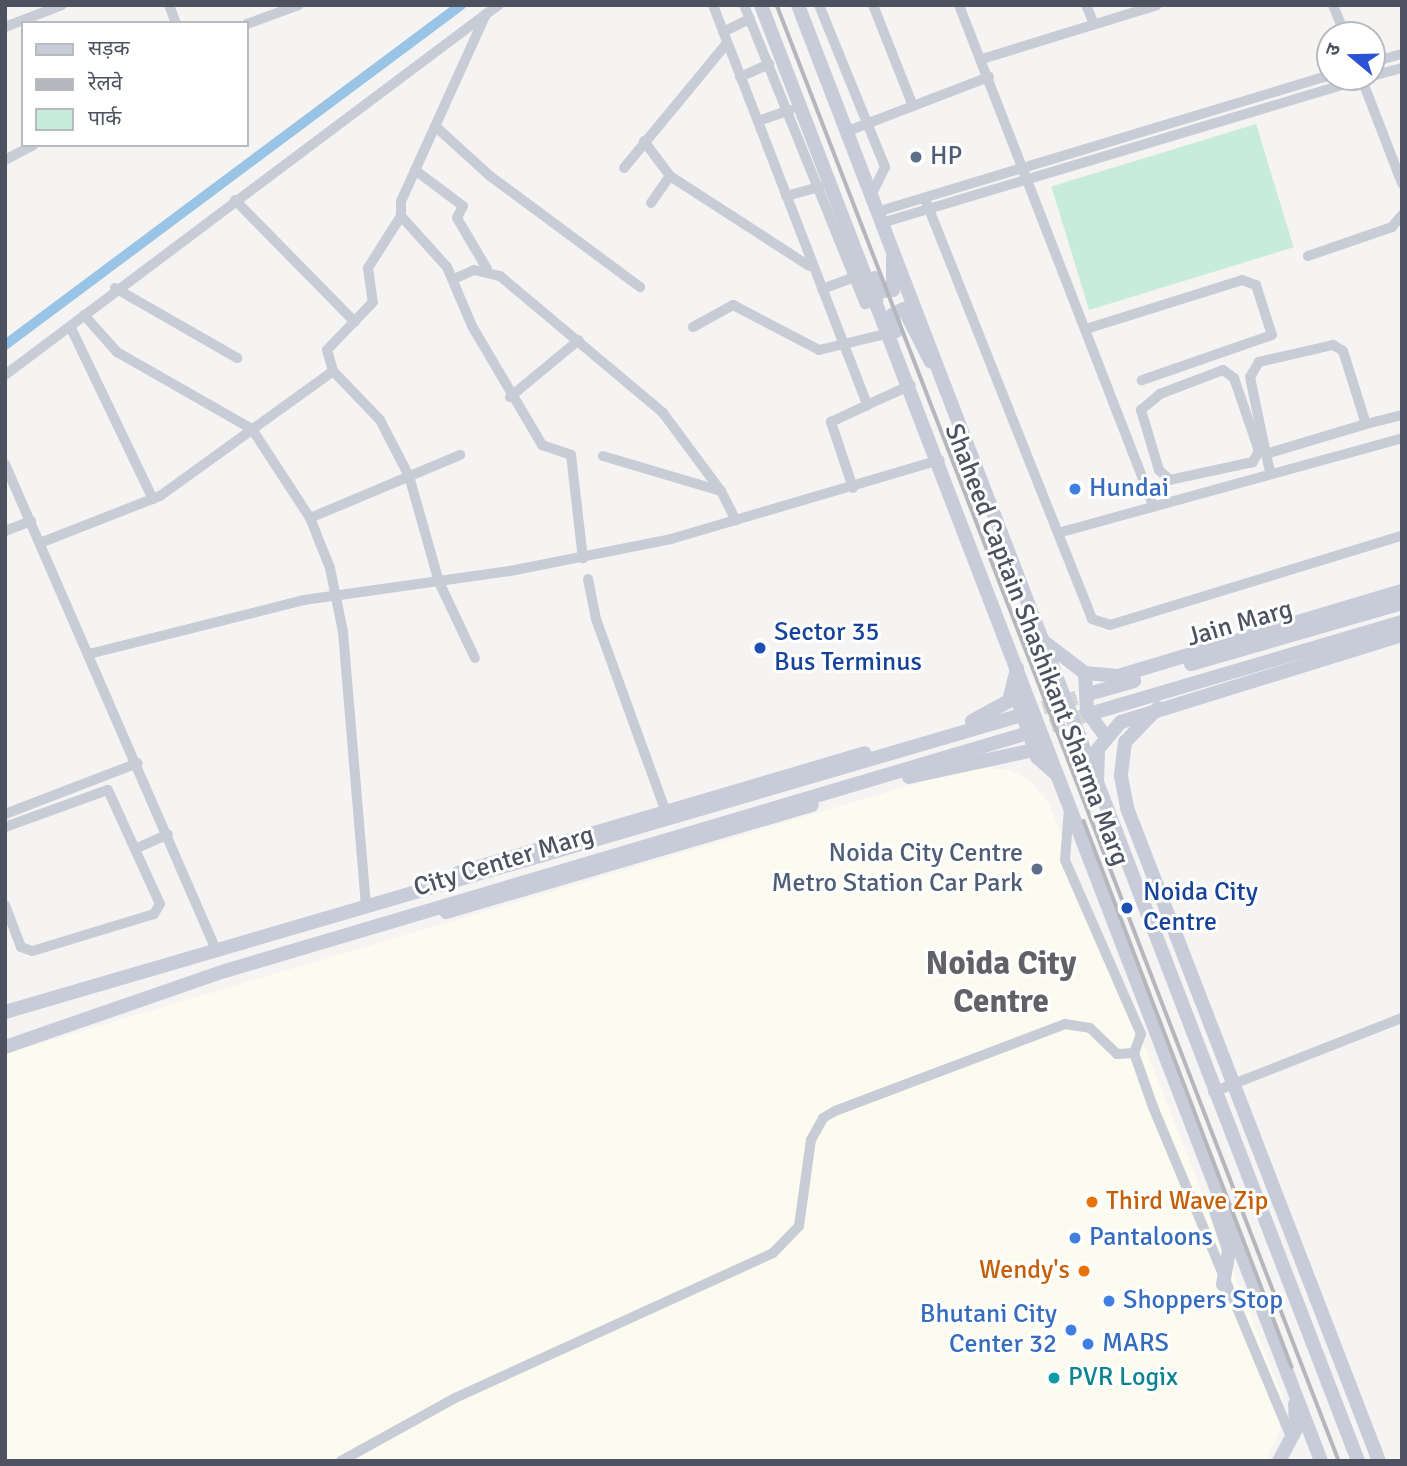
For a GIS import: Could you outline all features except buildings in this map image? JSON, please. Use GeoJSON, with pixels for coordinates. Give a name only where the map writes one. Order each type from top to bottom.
{"type":"FeatureCollection","features":[{"type":"Feature","properties":{"kind":"main road","name":"Shaheed Captain Shashikant Sharma Marg"},"geometry":{"type":"LineString","coordinates":[[761,5],[940,460],[1057,775],[1321,1461]]}},
{"type":"Feature","properties":{"kind":"main road"},"geometry":{"type":"LineString","coordinates":[[768,21],[769,5]]}},
{"type":"Feature","properties":{"kind":"main road","name":"Shaheed Captain Shashikant Sharma Marg"},"geometry":{"type":"LineString","coordinates":[[798,5],[894,244],[1038,637],[1358,1461]]}},
{"type":"Feature","properties":{"kind":"main road"},"geometry":{"type":"LineString","coordinates":[[863,260],[880,289],[890,291],[897,283],[894,244]]}},
{"type":"Feature","properties":{"kind":"main road"},"geometry":{"type":"LineString","coordinates":[[909,382],[892,319],[897,309],[907,312],[927,358],[940,370]]}},
{"type":"Feature","properties":{"kind":"main road"},"geometry":{"type":"LineString","coordinates":[[1038,637],[1085,673],[1118,676],[1402,591]]}},
{"type":"Feature","properties":{"kind":"main road","name":"Jain Marg"},"geometry":{"type":"LineString","coordinates":[[1092,693],[1402,603]]}},
{"type":"Feature","properties":{"kind":"main road","name":"Jain Marg"},"geometry":{"type":"LineString","coordinates":[[1096,712],[1402,622]]}},
{"type":"Feature","properties":{"kind":"main road"},"geometry":{"type":"LineString","coordinates":[[1105,736],[1158,708],[1402,635]]}},
{"type":"Feature","properties":{"kind":"main road"},"geometry":{"type":"LineString","coordinates":[[1018,665],[1015,692],[1034,750],[1057,775]]}},
{"type":"Feature","properties":{"kind":"main road"},"geometry":{"type":"LineString","coordinates":[[1085,673],[1087,711],[1105,736],[1097,789]]}},
{"type":"Feature","properties":{"kind":"main road"},"geometry":{"type":"LineString","coordinates":[[420,893],[487,863],[982,718],[1015,692]]}},
{"type":"Feature","properties":{"kind":"main road"},"geometry":{"type":"LineString","coordinates":[[1158,708],[1125,742],[1123,793],[1378,1461]]}},
{"type":"Feature","properties":{"kind":"main road","name":"City Center Marg"},"geometry":{"type":"LineString","coordinates":[[5,1012],[420,893],[1015,717]]}},
{"type":"Feature","properties":{"kind":"main road","name":"City Center Marg"},"geometry":{"type":"LineString","coordinates":[[5,1047],[421,912],[1021,735]]}},
{"type":"Feature","properties":{"kind":"main road"},"geometry":{"type":"LineString","coordinates":[[421,912],[484,906],[839,796],[1034,750]]}},
{"type":"Feature","properties":{"kind":"main road"},"geometry":{"type":"LineString","coordinates":[[1208,1163],[1209,1190],[1229,1250],[1223,1284]]}},
{"type":"Feature","properties":{"kind":"main road"},"geometry":{"type":"LineString","coordinates":[[1279,1461],[1292,1440],[1293,1386]]}},
{"type":"Feature","properties":{"kind":"main road"},"geometry":{"type":"LineString","coordinates":[[1303,1461],[1312,1461]]}},
{"type":"Feature","properties":{"kind":"street"},"geometry":{"type":"LineString","coordinates":[[5,27],[62,5]]}},
{"type":"Feature","properties":{"kind":"street"},"geometry":{"type":"LineString","coordinates":[[248,24],[299,5]]}},
{"type":"Feature","properties":{"kind":"street"},"geometry":{"type":"LineString","coordinates":[[5,375],[85,315],[115,288],[499,5]]}},
{"type":"Feature","properties":{"kind":"street"},"geometry":{"type":"LineString","coordinates":[[713,5],[786,196],[809,266],[822,289],[867,405]]}},
{"type":"Feature","properties":{"kind":"street"},"geometry":{"type":"LineString","coordinates":[[744,5],[790,110],[865,304],[878,300]]}},
{"type":"Feature","properties":{"kind":"street"},"geometry":{"type":"LineString","coordinates":[[819,5],[870,124],[885,167],[873,192]]}},
{"type":"Feature","properties":{"kind":"street"},"geometry":{"type":"LineString","coordinates":[[873,5],[913,106]]}},
{"type":"Feature","properties":{"kind":"street"},"geometry":{"type":"LineString","coordinates":[[959,5],[1025,168],[1153,505]]}},
{"type":"Feature","properties":{"kind":"street"},"geometry":{"type":"LineString","coordinates":[[1086,5],[1094,24]]}},
{"type":"Feature","properties":{"kind":"street"},"geometry":{"type":"LineString","coordinates":[[982,59],[1157,5]]}},
{"type":"Feature","properties":{"kind":"street"},"geometry":{"type":"LineString","coordinates":[[474,658],[439,582],[409,476],[380,420],[333,371],[327,350],[373,302],[373,258],[401,216],[401,201],[486,14]]}},
{"type":"Feature","properties":{"kind":"street"},"geometry":{"type":"LineString","coordinates":[[624,168],[725,37],[750,19]]}},
{"type":"Feature","properties":{"kind":"street"},"geometry":{"type":"LineString","coordinates":[[740,76],[769,64]]}},
{"type":"Feature","properties":{"kind":"street"},"geometry":{"type":"LineString","coordinates":[[848,131],[989,77]]}},
{"type":"Feature","properties":{"kind":"street"},"geometry":{"type":"LineString","coordinates":[[883,217],[925,199],[1316,79]]}},
{"type":"Feature","properties":{"kind":"street"},"geometry":{"type":"LineString","coordinates":[[883,217],[929,211],[1321,91]]}},
{"type":"Feature","properties":{"kind":"street"},"geometry":{"type":"LineString","coordinates":[[1371,91],[1397,156],[1402,183]]}},
{"type":"Feature","properties":{"kind":"street"},"geometry":{"type":"LineString","coordinates":[[758,121],[790,110]]}},
{"type":"Feature","properties":{"kind":"street"},"geometry":{"type":"LineString","coordinates":[[435,126],[490,176],[640,287]]}},
{"type":"Feature","properties":{"kind":"street"},"geometry":{"type":"LineString","coordinates":[[644,141],[670,176],[809,266]]}},
{"type":"Feature","properties":{"kind":"street"},"geometry":{"type":"LineString","coordinates":[[5,159],[29,147]]}},
{"type":"Feature","properties":{"kind":"street"},"geometry":{"type":"LineString","coordinates":[[415,170],[463,206],[457,218],[486,269],[579,340],[663,413],[720,491],[736,520]]}},
{"type":"Feature","properties":{"kind":"street"},"geometry":{"type":"LineString","coordinates":[[651,203],[670,176]]}},
{"type":"Feature","properties":{"kind":"street"},"geometry":{"type":"LineString","coordinates":[[786,196],[820,187]]}},
{"type":"Feature","properties":{"kind":"street"},"geometry":{"type":"LineString","coordinates":[[925,199],[1089,614],[1110,625],[1402,536]]}},
{"type":"Feature","properties":{"kind":"street"},"geometry":{"type":"LineString","coordinates":[[235,200],[355,322]]}},
{"type":"Feature","properties":{"kind":"street"},"geometry":{"type":"LineString","coordinates":[[1308,256],[1392,228],[1402,215]]}},
{"type":"Feature","properties":{"kind":"street"},"geometry":{"type":"LineString","coordinates":[[401,216],[454,279],[510,397],[542,445],[571,455],[583,558]]}},
{"type":"Feature","properties":{"kind":"street"},"geometry":{"type":"LineString","coordinates":[[454,279],[486,269]]}},
{"type":"Feature","properties":{"kind":"street"},"geometry":{"type":"LineString","coordinates":[[822,289],[855,277]]}},
{"type":"Feature","properties":{"kind":"street"},"geometry":{"type":"LineString","coordinates":[[1086,329],[1242,280],[1256,285],[1272,335],[1142,380]]}},
{"type":"Feature","properties":{"kind":"street"},"geometry":{"type":"LineString","coordinates":[[115,288],[237,358]]}},
{"type":"Feature","properties":{"kind":"street"},"geometry":{"type":"LineString","coordinates":[[693,327],[733,305],[819,350],[845,348],[890,332]]}},
{"type":"Feature","properties":{"kind":"street"},"geometry":{"type":"LineString","coordinates":[[85,315],[117,352],[252,429],[287,474],[310,518],[337,595],[366,908]]}},
{"type":"Feature","properties":{"kind":"street"},"geometry":{"type":"LineString","coordinates":[[70,326],[153,499]]}},
{"type":"Feature","properties":{"kind":"street"},"geometry":{"type":"LineString","coordinates":[[510,397],[579,340]]}},
{"type":"Feature","properties":{"kind":"street"},"geometry":{"type":"LineString","coordinates":[[1270,472],[1250,377],[1259,362],[1333,345],[1343,351],[1366,424]]}},
{"type":"Feature","properties":{"kind":"street"},"geometry":{"type":"LineString","coordinates":[[1223,370],[1234,379],[1259,451],[1253,462],[1170,480],[1159,470],[1141,410],[1160,394],[1223,370]]}},
{"type":"Feature","properties":{"kind":"street"},"geometry":{"type":"LineString","coordinates":[[40,543],[153,499],[333,371]]}},
{"type":"Feature","properties":{"kind":"street"},"geometry":{"type":"LineString","coordinates":[[1156,375],[1160,394]]}},
{"type":"Feature","properties":{"kind":"street"},"geometry":{"type":"LineString","coordinates":[[853,488],[831,422],[909,382]]}},
{"type":"Feature","properties":{"kind":"street"},"geometry":{"type":"LineString","coordinates":[[1266,454],[1402,415]]}},
{"type":"Feature","properties":{"kind":"street"},"geometry":{"type":"LineString","coordinates":[[1058,533],[1270,472],[1402,438]]}},
{"type":"Feature","properties":{"kind":"street"},"geometry":{"type":"LineString","coordinates":[[310,518],[460,455]]}},
{"type":"Feature","properties":{"kind":"street"},"geometry":{"type":"LineString","coordinates":[[603,456],[720,491]]}},
{"type":"Feature","properties":{"kind":"street"},"geometry":{"type":"LineString","coordinates":[[89,654],[337,595],[439,582],[583,558],[853,488],[940,460]]}},
{"type":"Feature","properties":{"kind":"street"},"geometry":{"type":"LineString","coordinates":[[5,464],[218,952]]}},
{"type":"Feature","properties":{"kind":"street"},"geometry":{"type":"LineString","coordinates":[[5,531],[31,521]]}},
{"type":"Feature","properties":{"kind":"street"},"geometry":{"type":"LineString","coordinates":[[588,579],[596,619],[665,810]]}},
{"type":"Feature","properties":{"kind":"street"},"geometry":{"type":"LineString","coordinates":[[5,814],[138,764]]}},
{"type":"Feature","properties":{"kind":"street"},"geometry":{"type":"LineString","coordinates":[[5,827],[108,790],[160,904],[154,915],[32,951],[21,947],[5,905]]}},
{"type":"Feature","properties":{"kind":"street"},"geometry":{"type":"LineString","coordinates":[[1070,806],[1065,860],[1141,1034],[1134,1053],[1223,1284],[1292,1440]]}},
{"type":"Feature","properties":{"kind":"street"},"geometry":{"type":"LineString","coordinates":[[135,849],[168,834]]}},
{"type":"Feature","properties":{"kind":"street"},"geometry":{"type":"LineString","coordinates":[[1213,1093],[1402,1018]]}},
{"type":"Feature","properties":{"kind":"street"},"geometry":{"type":"LineString","coordinates":[[341,1461],[467,1392],[773,1253],[799,1226],[811,1140],[823,1118],[835,1111],[1065,1024],[1090,1028],[1117,1054],[1134,1053]]}},
{"type":"Feature","properties":{"kind":"shaded area"},"geometry":{"type":"Polygon","coordinates":[[[972,767],[1010,770],[1033,783],[1049,804],[1283,1398],[1279,1432],[1265,1461],[5,1461],[5,1054],[972,767]]]}},
{"type":"Feature","properties":{"kind":"green space"},"geometry":{"type":"Polygon","coordinates":[[[1256,124],[1294,247],[1089,310],[1051,187],[1256,124]]]}},
{"type":"Feature","properties":{"kind":"waterway"},"geometry":{"type":"LineString","coordinates":[[5,345],[461,5]]}},
{"type":"Feature","properties":{"kind":"tunnel"},"geometry":{"type":"LineString","coordinates":[[1023,714],[1092,693]]}},
{"type":"Feature","properties":{"kind":"tunnel"},"geometry":{"type":"LineString","coordinates":[[1031,732],[1096,712]]}},
{"type":"Feature","properties":{"kind":"railway"},"geometry":{"type":"LineString","coordinates":[[777,5],[1339,1461]]}},
{"type":"Feature","properties":{"kind":"railway"},"geometry":{"type":"LineString","coordinates":[[1084,821],[1292,1367]]}},
{"type":"Feature","properties":{"kind":"place","name":"HP"},"geometry":{"type":"Point","coordinates":[916,157]}},
{"type":"Feature","properties":{"kind":"place","name":"Hundai"},"geometry":{"type":"Point","coordinates":[1075,489]}},
{"type":"Feature","properties":{"kind":"place","name":"Sector 35 Bus Terminus"},"geometry":{"type":"Point","coordinates":[760,648]}},
{"type":"Feature","properties":{"kind":"place","name":"Noida City Centre Metro Station Car Park"},"geometry":{"type":"Point","coordinates":[1037,869]}},
{"type":"Feature","properties":{"kind":"place","name":"Noida City Centre"},"geometry":{"type":"Point","coordinates":[1127,908]}},
{"type":"Feature","properties":{"kind":"place","name":"Third Wave Zip"},"geometry":{"type":"Point","coordinates":[1092,1202]}},
{"type":"Feature","properties":{"kind":"place","name":"Pantaloons"},"geometry":{"type":"Point","coordinates":[1075,1238]}},
{"type":"Feature","properties":{"kind":"place","name":"Wendy's"},"geometry":{"type":"Point","coordinates":[1084,1271]}},
{"type":"Feature","properties":{"kind":"place","name":"Shoppers Stop"},"geometry":{"type":"Point","coordinates":[1109,1301]}},
{"type":"Feature","properties":{"kind":"place","name":"Bhutani City Center 32"},"geometry":{"type":"Point","coordinates":[1071,1330]}},
{"type":"Feature","properties":{"kind":"place","name":"MARS"},"geometry":{"type":"Point","coordinates":[1088,1344]}},
{"type":"Feature","properties":{"kind":"place","name":"PVR Logix"},"geometry":{"type":"Point","coordinates":[1054,1378]}},
{"type":"Feature","properties":{"kind":"district","name":"Noida City Centre"},"geometry":{"type":"Point","coordinates":[1001,983]}}]}
